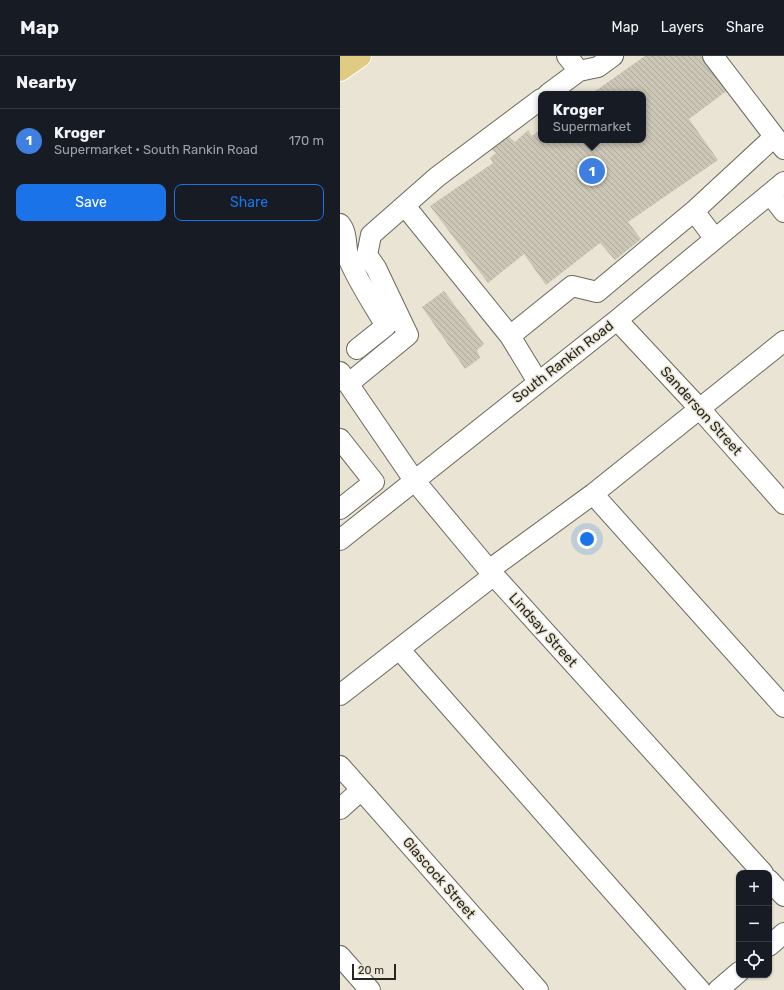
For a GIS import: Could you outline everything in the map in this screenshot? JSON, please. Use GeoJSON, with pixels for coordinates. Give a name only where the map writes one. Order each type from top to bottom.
{"type":"FeatureCollection","features":[{"type":"Feature","properties":{"kind":"main road"},"geometry":{"type":"LineString","coordinates":[[340,70],[360,56]]}},
{"type":"Feature","properties":{"kind":"street"},"geometry":{"type":"LineString","coordinates":[[551,91],[570,75],[598,67],[613,56]]}},
{"type":"Feature","properties":{"kind":"street"},"geometry":{"type":"LineString","coordinates":[[510,336],[572,286],[597,292],[694,211],[779,143],[713,56]]}},
{"type":"Feature","properties":{"kind":"street"},"geometry":{"type":"LineString","coordinates":[[344,378],[408,335],[376,268],[367,255],[371,235],[437,177],[536,107]]}},
{"type":"Feature","properties":{"kind":"street"},"geometry":{"type":"LineString","coordinates":[[777,188],[784,212]]}},
{"type":"Feature","properties":{"kind":"street","name":"South Rankin Road"},"geometry":{"type":"LineString","coordinates":[[340,540],[617,320],[777,188]]}},
{"type":"Feature","properties":{"kind":"street"},"geometry":{"type":"LineString","coordinates":[[405,206],[510,336],[538,382]]}},
{"type":"Feature","properties":{"kind":"street"},"geometry":{"type":"LineString","coordinates":[[694,211],[715,239]]}},
{"type":"Feature","properties":{"kind":"street"},"geometry":{"type":"LineString","coordinates":[[340,224],[343,228],[348,257],[357,278],[386,326],[357,349]]}},
{"type":"Feature","properties":{"kind":"street","name":"Sanderson Street"},"geometry":{"type":"LineString","coordinates":[[617,320],[699,408],[784,504]]}},
{"type":"Feature","properties":{"kind":"street"},"geometry":{"type":"LineString","coordinates":[[340,695],[491,572],[593,494],[784,341]]}},
{"type":"Feature","properties":{"kind":"street","name":"Lindsay Street"},"geometry":{"type":"LineString","coordinates":[[344,378],[414,480],[491,572],[760,870]]}},
{"type":"Feature","properties":{"kind":"street"},"geometry":{"type":"LineString","coordinates":[[340,439],[374,482],[340,509]]}},
{"type":"Feature","properties":{"kind":"street"},"geometry":{"type":"LineString","coordinates":[[593,494],[784,707]]}},
{"type":"Feature","properties":{"kind":"street"},"geometry":{"type":"LineString","coordinates":[[399,648],[700,990]]}},
{"type":"Feature","properties":{"kind":"street","name":"Glascock Street"},"geometry":{"type":"LineString","coordinates":[[340,766],[538,990]]}},
{"type":"Feature","properties":{"kind":"street"},"geometry":{"type":"LineString","coordinates":[[340,809],[361,790]]}},
{"type":"Feature","properties":{"kind":"street"},"geometry":{"type":"LineString","coordinates":[[772,883],[784,896]]}},
{"type":"Feature","properties":{"kind":"street"},"geometry":{"type":"LineString","coordinates":[[772,943],[784,933]]}},
{"type":"Feature","properties":{"kind":"street"},"geometry":{"type":"LineString","coordinates":[[340,956],[370,990]]}},
{"type":"Feature","properties":{"kind":"street"},"geometry":{"type":"LineString","coordinates":[[718,990],[736,975]]}},
{"type":"Feature","properties":{"kind":"building"},"geometry":{"type":"Polygon","coordinates":[[[645,56],[701,56],[728,90],[689,119],[718,160],[628,222],[641,239],[615,260],[600,243],[546,285],[524,254],[488,283],[430,206],[493,163],[490,158],[496,153],[490,148],[506,134],[515,142],[528,130],[532,136],[538,131],[538,143],[646,143],[646,91],[595,91],[645,56]]]}},
{"type":"Feature","properties":{"kind":"building"},"geometry":{"type":"Polygon","coordinates":[[[444,291],[484,344],[477,350],[480,358],[465,369],[422,307],[444,291]]]}},
{"type":"Feature","properties":{"kind":"place","name":"Kroger"},"geometry":{"type":"Point","coordinates":[592,171]}}]}
